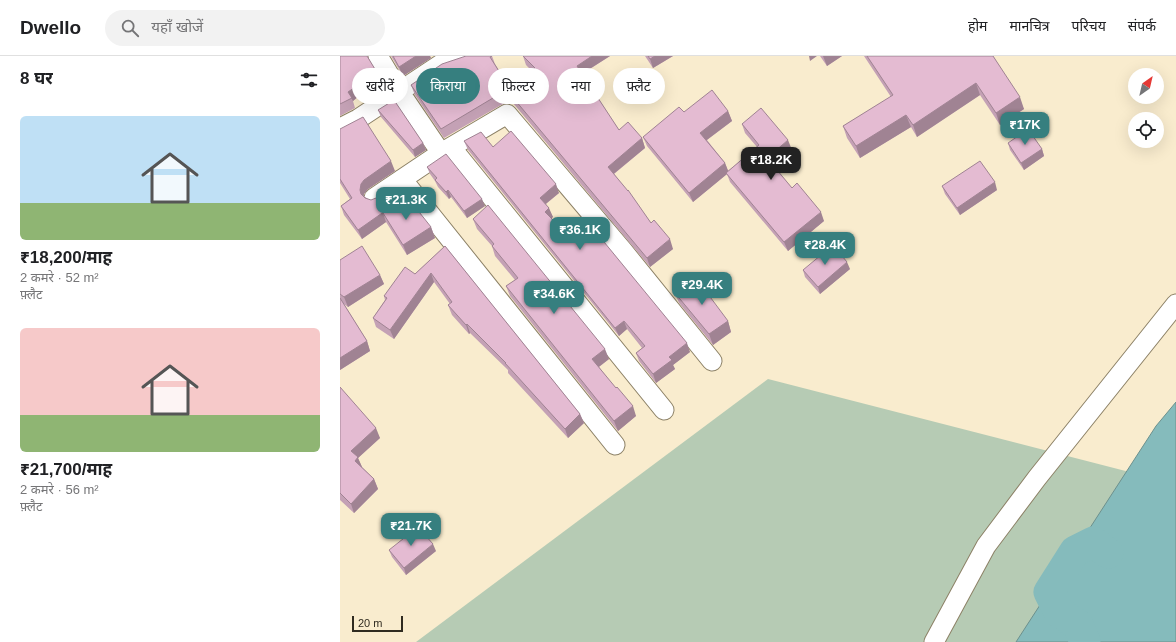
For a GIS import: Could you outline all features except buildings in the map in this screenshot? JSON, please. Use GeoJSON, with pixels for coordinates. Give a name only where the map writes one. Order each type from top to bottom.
{"type":"FeatureCollection","features":[{"type":"Feature","properties":{"kind":"street"},"geometry":{"type":"LineString","coordinates":[[378,56],[385,68]]}},
{"type":"Feature","properties":{"kind":"street"},"geometry":{"type":"LineString","coordinates":[[408,86],[441,64],[464,56]]}},
{"type":"Feature","properties":{"kind":"street"},"geometry":{"type":"LineString","coordinates":[[408,103],[664,410]]}},
{"type":"Feature","properties":{"kind":"street"},"geometry":{"type":"LineString","coordinates":[[340,128],[358,119],[381,104]]}},
{"type":"Feature","properties":{"kind":"street"},"geometry":{"type":"LineString","coordinates":[[374,198],[446,150],[507,114],[624,252],[712,361]]}},
{"type":"Feature","properties":{"kind":"street"},"geometry":{"type":"LineString","coordinates":[[402,179],[615,445]]}},
{"type":"Feature","properties":{"kind":"street"},"geometry":{"type":"LineString","coordinates":[[934,642],[986,546],[1037,478],[1176,304]]}},
{"type":"Feature","properties":{"kind":"green space"},"geometry":{"type":"Polygon","coordinates":[[[768,379],[1176,484],[1176,642],[416,642],[768,379]]]}},
{"type":"Feature","properties":{"kind":"water"},"geometry":{"type":"Polygon","coordinates":[[[1176,402],[1176,642],[1016,642],[1156,426],[1176,402]]]}},
{"type":"Feature","properties":{"kind":"waterway"},"geometry":{"type":"LineString","coordinates":[[1085,642],[1078,625],[1059,612],[1049,592],[1075,551],[1093,542],[1108,553]]}}]}
